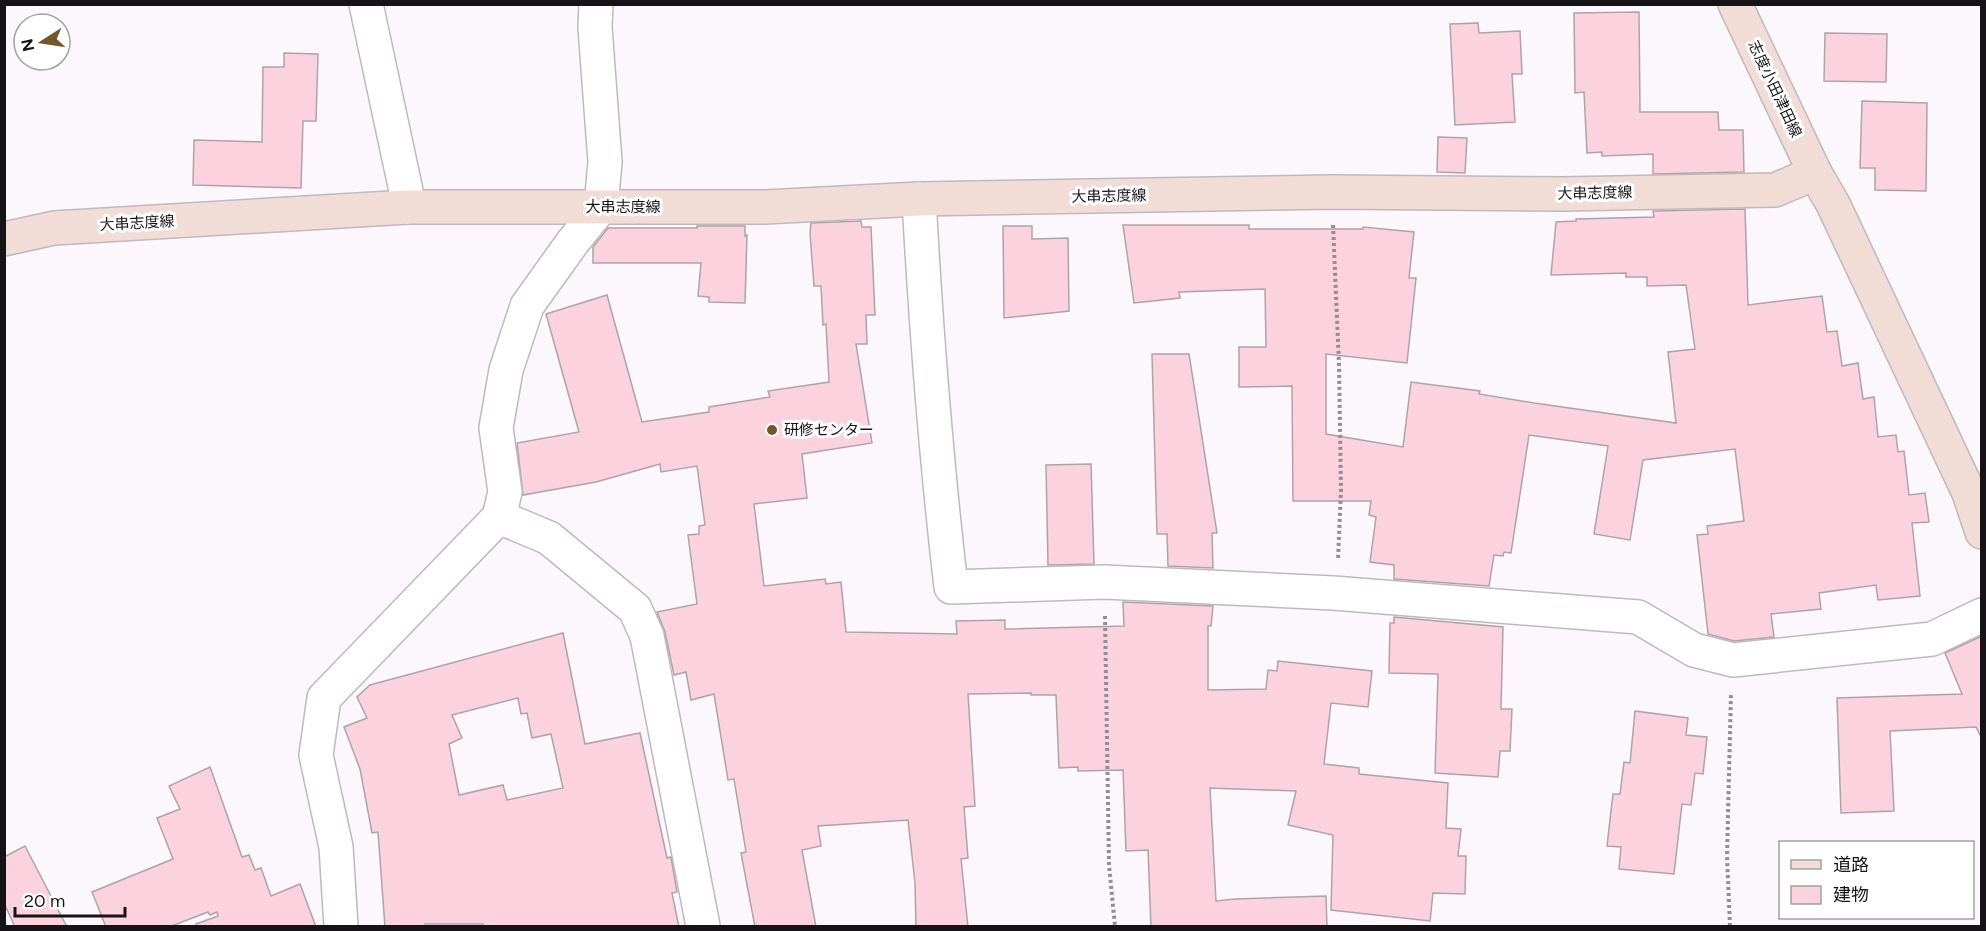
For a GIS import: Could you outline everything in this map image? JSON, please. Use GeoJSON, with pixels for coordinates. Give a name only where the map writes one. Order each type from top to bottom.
{"type":"FeatureCollection","features":[{"type":"Feature","properties":{"kind":"main road","name":"志度小田津田線"},"geometry":{"type":"LineString","coordinates":[[1736,4],[1815,173]]}},
{"type":"Feature","properties":{"kind":"main road","name":"大串志度線"},"geometry":{"type":"LineString","coordinates":[[4,239],[54,228],[408,207],[765,207],[919,199],[1332,192],[1563,194],[1775,190],[1815,173]]}},
{"type":"Feature","properties":{"kind":"main road"},"geometry":{"type":"LineString","coordinates":[[1815,173],[1833,204],[1969,493],[1982,532]]}},
{"type":"Feature","properties":{"kind":"street"},"geometry":{"type":"LineString","coordinates":[[366,4],[408,207]]}},
{"type":"Feature","properties":{"kind":"street"},"geometry":{"type":"LineString","coordinates":[[341,927],[336,847],[316,755],[324,698],[499,517],[505,492],[496,428],[510,360],[527,306],[601,207],[605,162],[595,27],[596,4]]}},
{"type":"Feature","properties":{"kind":"street"},"geometry":{"type":"LineString","coordinates":[[919,199],[926,336],[937,472],[951,587],[1104,582],[1333,592],[1638,617],[1694,650],[1733,660],[1932,639],[1982,615]]}},
{"type":"Feature","properties":{"kind":"street"},"geometry":{"type":"LineString","coordinates":[[499,517],[549,538],[635,609],[646,636],[703,927]]}},
{"type":"Feature","properties":{"kind":"path"},"geometry":{"type":"LineString","coordinates":[[1332,192],[1339,363],[1341,489],[1339,548],[1333,592]]}},
{"type":"Feature","properties":{"kind":"path"},"geometry":{"type":"LineString","coordinates":[[1104,582],[1109,865],[1115,927]]}},
{"type":"Feature","properties":{"kind":"path"},"geometry":{"type":"LineString","coordinates":[[1730,927],[1727,856],[1733,660]]}},
{"type":"Feature","properties":{"kind":"building"},"geometry":{"type":"Polygon","coordinates":[[[1639,12],[1640,112],[1718,112],[1719,130],[1743,130],[1744,172],[1653,174],[1653,154],[1602,156],[1602,152],[1587,153],[1584,92],[1575,93],[1574,13],[1639,12]]]}},
{"type":"Feature","properties":{"kind":"building"},"geometry":{"type":"Polygon","coordinates":[[[1478,23],[1479,33],[1520,31],[1522,74],[1512,74],[1515,122],[1455,125],[1450,24],[1478,23]]]}},
{"type":"Feature","properties":{"kind":"building"},"geometry":{"type":"Polygon","coordinates":[[[1825,33],[1887,34],[1886,82],[1824,81],[1825,33]]]}},
{"type":"Feature","properties":{"kind":"building"},"geometry":{"type":"Polygon","coordinates":[[[284,53],[318,54],[316,121],[303,121],[301,188],[193,185],[194,140],[262,142],[263,67],[284,67],[284,53]]]}},
{"type":"Feature","properties":{"kind":"building"},"geometry":{"type":"Polygon","coordinates":[[[1862,101],[1927,103],[1926,191],[1875,190],[1875,168],[1860,168],[1862,101]]]}},
{"type":"Feature","properties":{"kind":"building"},"geometry":{"type":"Polygon","coordinates":[[[1438,137],[1467,138],[1465,173],[1437,172],[1438,137]]]}},
{"type":"Feature","properties":{"kind":"building"},"geometry":{"type":"Polygon","coordinates":[[[1745,209],[1748,305],[1822,296],[1827,332],[1837,331],[1842,366],[1858,363],[1863,399],[1874,397],[1878,437],[1896,435],[1898,452],[1904,451],[1909,495],[1925,493],[1929,522],[1912,523],[1920,596],[1878,600],[1876,585],[1819,593],[1821,609],[1771,614],[1774,637],[1734,641],[1708,634],[1697,535],[1708,534],[1707,526],[1744,521],[1735,449],[1643,460],[1630,540],[1594,534],[1608,446],[1529,435],[1511,553],[1504,552],[1503,556],[1494,555],[1489,586],[1394,579],[1394,565],[1370,562],[1376,517],[1369,515],[1371,501],[1293,501],[1292,386],[1239,387],[1239,347],[1266,347],[1265,289],[1179,292],[1180,298],[1134,303],[1123,225],[1249,225],[1249,229],[1363,229],[1363,227],[1414,232],[1409,278],[1416,278],[1407,363],[1326,354],[1326,434],[1403,447],[1411,382],[1480,391],[1479,394],[1534,403],[1676,423],[1668,352],[1695,349],[1686,285],[1647,286],[1647,277],[1626,277],[1626,273],[1551,275],[1556,222],[1576,221],[1576,219],[1654,217],[1653,211],[1745,209]]]}},
{"type":"Feature","properties":{"kind":"building"},"geometry":{"type":"Polygon","coordinates":[[[861,221],[862,227],[871,227],[875,315],[866,315],[867,344],[856,344],[872,443],[802,454],[807,498],[754,504],[764,586],[825,579],[826,584],[841,582],[846,632],[957,634],[956,621],[1005,620],[1005,629],[1124,626],[1123,602],[1213,606],[1211,626],[1208,626],[1208,690],[1266,689],[1268,670],[1277,671],[1278,661],[1372,671],[1368,707],[1331,703],[1324,764],[1359,768],[1359,774],[1448,783],[1446,828],[1461,829],[1458,856],[1466,856],[1465,894],[1433,893],[1430,921],[1331,910],[1333,835],[1288,825],[1296,791],[1210,788],[1216,901],[1326,896],[1327,927],[1151,927],[1148,850],[1126,851],[1123,770],[1078,771],[1078,767],[1059,768],[1056,695],[968,694],[975,806],[964,807],[968,858],[961,859],[968,927],[916,927],[915,883],[908,820],[818,826],[821,846],[802,850],[816,927],[755,927],[741,853],[746,852],[734,779],[728,780],[714,694],[691,700],[686,672],[674,675],[665,632],[657,612],[697,604],[688,535],[699,534],[699,526],[705,525],[697,466],[661,472],[660,464],[596,482],[523,495],[517,443],[579,432],[546,314],[607,295],[642,422],[709,412],[709,407],[770,397],[768,391],[829,382],[826,324],[823,325],[821,286],[814,286],[811,223],[861,221]]]}},
{"type":"Feature","properties":{"kind":"building"},"geometry":{"type":"Polygon","coordinates":[[[697,226],[745,226],[745,236],[747,235],[745,303],[709,302],[709,297],[698,296],[701,263],[593,263],[593,247],[608,228],[697,228],[697,226]]]}},
{"type":"Feature","properties":{"kind":"building"},"geometry":{"type":"Polygon","coordinates":[[[1003,226],[1032,226],[1032,239],[1068,238],[1069,311],[1004,318],[1003,226]]]}},
{"type":"Feature","properties":{"kind":"building"},"geometry":{"type":"Polygon","coordinates":[[[1152,354],[1189,354],[1217,533],[1212,533],[1213,568],[1168,566],[1167,534],[1157,534],[1152,354]]]}},
{"type":"Feature","properties":{"kind":"building"},"geometry":{"type":"Polygon","coordinates":[[[1091,464],[1094,564],[1048,565],[1046,465],[1091,464]]]}},
{"type":"Feature","properties":{"kind":"building"},"geometry":{"type":"Polygon","coordinates":[[[1394,617],[1503,627],[1501,709],[1512,709],[1510,751],[1500,751],[1498,777],[1435,773],[1438,674],[1389,673],[1390,623],[1394,623],[1394,617]]]}},
{"type":"Feature","properties":{"kind":"building"},"geometry":{"type":"Polygon","coordinates":[[[563,633],[585,744],[640,733],[667,858],[671,857],[677,892],[672,893],[679,927],[483,927],[483,924],[425,924],[425,927],[385,927],[378,832],[372,833],[360,769],[344,727],[367,718],[357,697],[370,685],[563,633]],[[518,698],[452,715],[462,738],[449,744],[459,795],[503,785],[507,800],[563,788],[551,734],[532,738],[527,713],[521,714],[518,698]]]}},
{"type":"Feature","properties":{"kind":"building"},"geometry":{"type":"Polygon","coordinates":[[[1982,636],[1982,739],[1976,727],[1890,731],[1894,811],[1841,813],[1837,698],[1962,694],[1945,653],[1982,636]]]}},
{"type":"Feature","properties":{"kind":"building"},"geometry":{"type":"Polygon","coordinates":[[[1635,711],[1688,718],[1686,735],[1707,737],[1703,774],[1695,773],[1691,805],[1682,804],[1674,874],[1619,869],[1621,847],[1607,846],[1613,794],[1620,794],[1624,762],[1630,763],[1635,711]]]}},
{"type":"Feature","properties":{"kind":"building"},"geometry":{"type":"Polygon","coordinates":[[[210,767],[242,857],[249,855],[255,870],[261,868],[271,896],[300,884],[316,927],[197,927],[196,924],[218,916],[217,912],[210,915],[208,912],[169,927],[106,927],[92,892],[173,859],[157,818],[180,809],[169,786],[210,767]]]}},
{"type":"Feature","properties":{"kind":"building"},"geometry":{"type":"Polygon","coordinates":[[[25,846],[67,927],[15,927],[4,903],[4,857],[25,846]]]}},
{"type":"Feature","properties":{"kind":"place","name":"研修センター"},"geometry":{"type":"Point","coordinates":[772,430]}}]}
